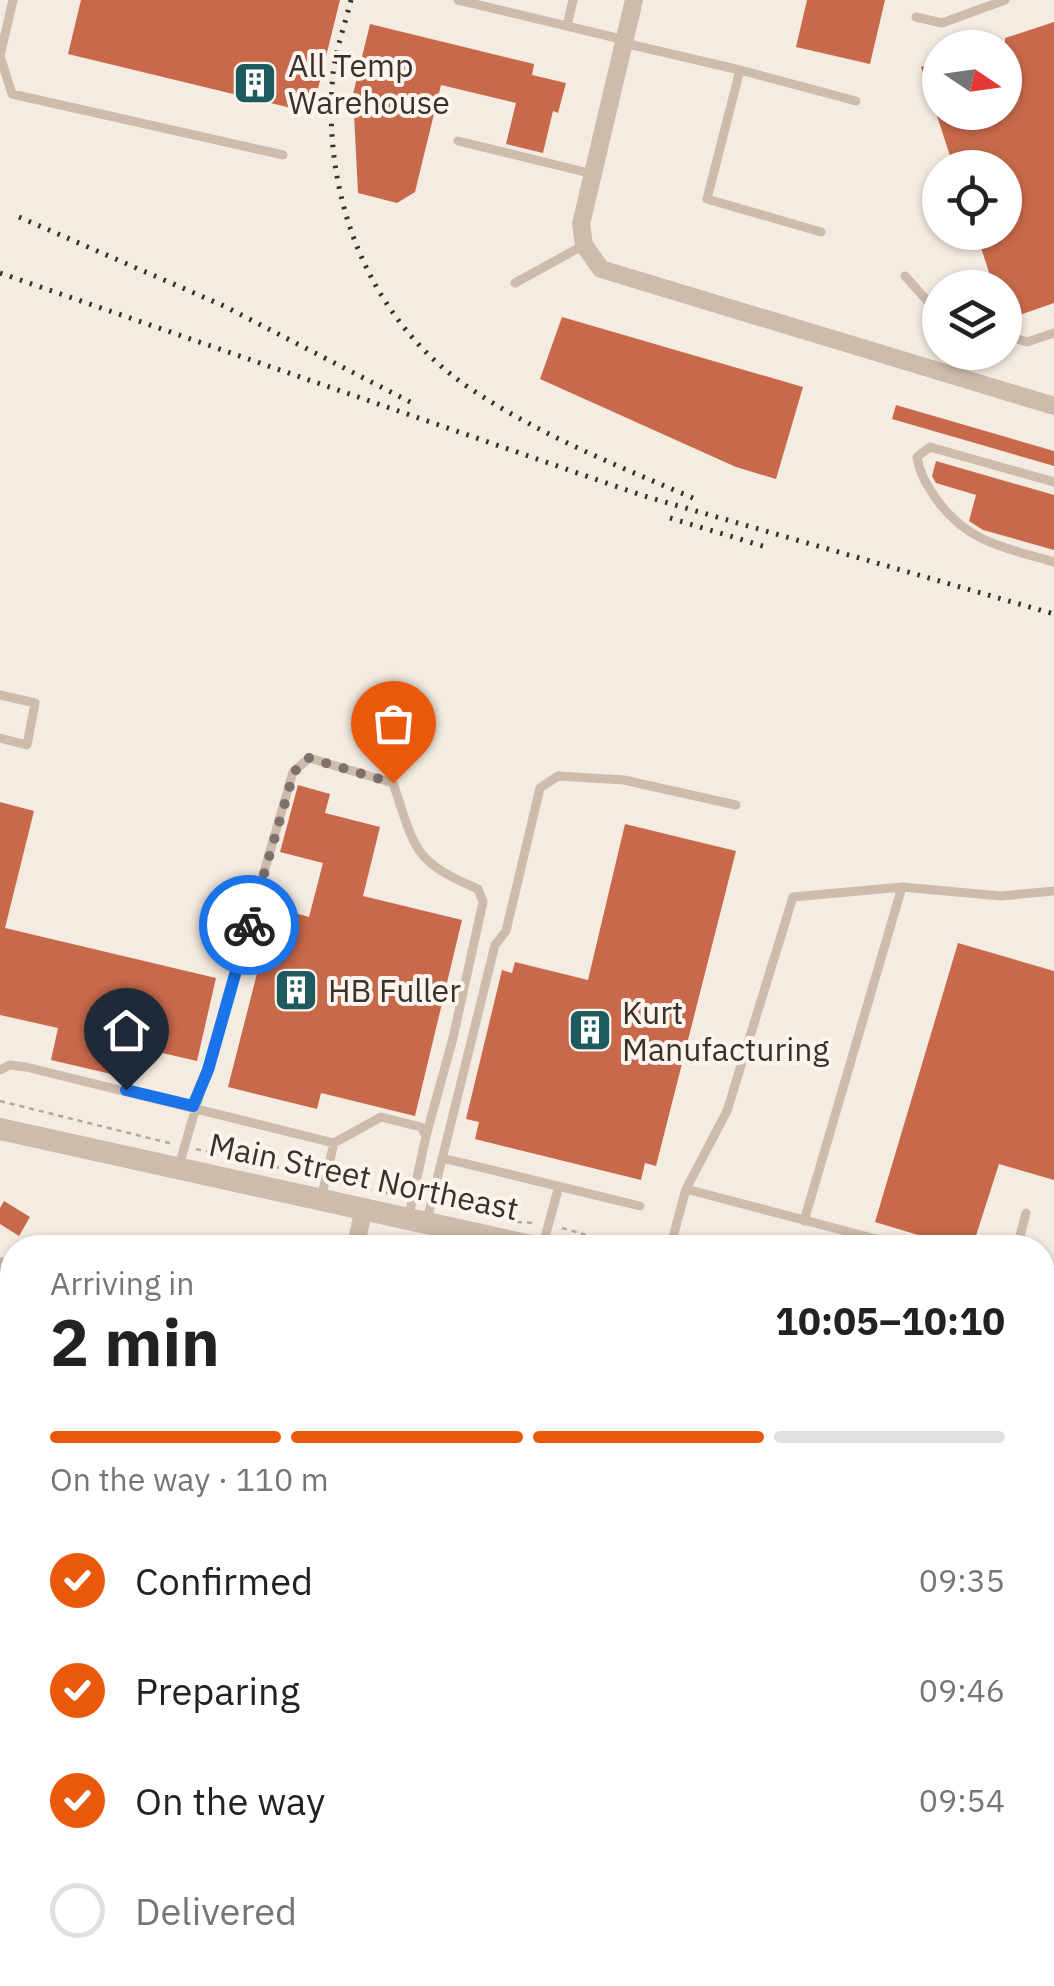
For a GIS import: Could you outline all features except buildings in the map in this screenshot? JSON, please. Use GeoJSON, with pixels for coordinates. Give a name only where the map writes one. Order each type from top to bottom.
{"type":"FeatureCollection","features":[{"type":"Feature","properties":{"kind":"street"},"geometry":{"type":"LineString","coordinates":[[634,0],[581,224],[584,246],[600,270],[1054,406]]}},
{"type":"Feature","properties":{"kind":"street","name":"Main Street Northeast"},"geometry":{"type":"LineString","coordinates":[[0,1128],[364,1210],[496,1235]]}},
{"type":"Feature","properties":{"kind":"street"},"geometry":{"type":"LineString","coordinates":[[357,1235],[364,1210]]}},
{"type":"Feature","properties":{"kind":"lane"},"geometry":{"type":"LineString","coordinates":[[13,0],[0,56],[12,94],[283,155]]}},
{"type":"Feature","properties":{"kind":"lane"},"geometry":{"type":"LineString","coordinates":[[458,0],[856,101]]}},
{"type":"Feature","properties":{"kind":"lane"},"geometry":{"type":"LineString","coordinates":[[566,26],[573,0]]}},
{"type":"Feature","properties":{"kind":"lane"},"geometry":{"type":"LineString","coordinates":[[916,16],[942,23],[1005,0]]}},
{"type":"Feature","properties":{"kind":"lane"},"geometry":{"type":"LineString","coordinates":[[740,70],[707,198],[822,232]]}},
{"type":"Feature","properties":{"kind":"lane"},"geometry":{"type":"LineString","coordinates":[[458,142],[592,174]]}},
{"type":"Feature","properties":{"kind":"lane"},"geometry":{"type":"LineString","coordinates":[[515,283],[584,246]]}},
{"type":"Feature","properties":{"kind":"lane"},"geometry":{"type":"LineString","coordinates":[[906,276],[922,294]]}},
{"type":"Feature","properties":{"kind":"lane"},"geometry":{"type":"LineString","coordinates":[[1022,340],[1054,333]]}},
{"type":"Feature","properties":{"kind":"lane"},"geometry":{"type":"LineString","coordinates":[[1054,482],[930,447],[917,458],[920,476],[966,532],[994,545],[1054,562]]}},
{"type":"Feature","properties":{"kind":"lane"},"geometry":{"type":"LineString","coordinates":[[0,695],[35,704],[27,745],[0,738]]}},
{"type":"Feature","properties":{"kind":"lane"},"geometry":{"type":"LineString","coordinates":[[178,1169],[193,1106],[208,1070],[294,772],[309,758],[393,783],[415,846],[428,864],[478,888],[483,902],[453,1038],[426,1136],[417,1221]]}},
{"type":"Feature","properties":{"kind":"lane"},"geometry":{"type":"LineString","coordinates":[[417,1221],[442,1158],[495,945],[506,931],[540,788],[558,776],[624,780],[736,805]]}},
{"type":"Feature","properties":{"kind":"lane"},"geometry":{"type":"LineString","coordinates":[[804,1221],[902,887]]}},
{"type":"Feature","properties":{"kind":"lane"},"geometry":{"type":"LineString","coordinates":[[674,1235],[686,1189],[728,1111],[793,897],[902,887],[1001,896],[1054,891]]}},
{"type":"Feature","properties":{"kind":"lane"},"geometry":{"type":"LineString","coordinates":[[0,1070],[26,1067],[334,1143],[381,1117],[421,1126],[426,1136]]}},
{"type":"Feature","properties":{"kind":"lane"},"geometry":{"type":"LineString","coordinates":[[320,1200],[334,1143]]}},
{"type":"Feature","properties":{"kind":"lane"},"geometry":{"type":"LineString","coordinates":[[442,1158],[640,1206]]}},
{"type":"Feature","properties":{"kind":"lane"},"geometry":{"type":"LineString","coordinates":[[549,1235],[558,1186]]}},
{"type":"Feature","properties":{"kind":"lane"},"geometry":{"type":"LineString","coordinates":[[686,1189],[854,1235]]}},
{"type":"Feature","properties":{"kind":"lane"},"geometry":{"type":"LineString","coordinates":[[1020,1235],[1026,1213]]}},
{"type":"Feature","properties":{"kind":"path"},"geometry":{"type":"LineString","coordinates":[[555,1235],[562,1228]]}},
{"type":"Feature","properties":{"kind":"railway"},"geometry":{"type":"LineString","coordinates":[[351,0],[333,74],[331,120],[335,165],[360,253],[380,293],[406,330],[437,363],[474,391],[553,436],[693,498]]}},
{"type":"Feature","properties":{"kind":"railway"},"geometry":{"type":"LineString","coordinates":[[19,217],[224,306],[416,405]]}},
{"type":"Feature","properties":{"kind":"railway"},"geometry":{"type":"LineString","coordinates":[[0,273],[644,496],[1054,614]]}},
{"type":"Feature","properties":{"kind":"railway"},"geometry":{"type":"LineString","coordinates":[[670,518],[766,547]]}},
{"type":"Feature","properties":{"kind":"way so far"},"geometry":{"type":"LineString","coordinates":[[249,925],[294,772],[309,758],[393,783]]}},
{"type":"Feature","properties":{"kind":"place","name":"All Temp Warehouse"},"geometry":{"type":"Point","coordinates":[255,83]}},
{"type":"Feature","properties":{"kind":"place","name":"HB Fuller"},"geometry":{"type":"Point","coordinates":[296,990]}},
{"type":"Feature","properties":{"kind":"place","name":"Kurt Manufacturing"},"geometry":{"type":"Point","coordinates":[590,1030]}},
{"type":"Feature","properties":{"kind":"route"},"geometry":{"type":"LineString","coordinates":[[126,1090],[193,1106],[208,1070],[249,925]]}}]}
